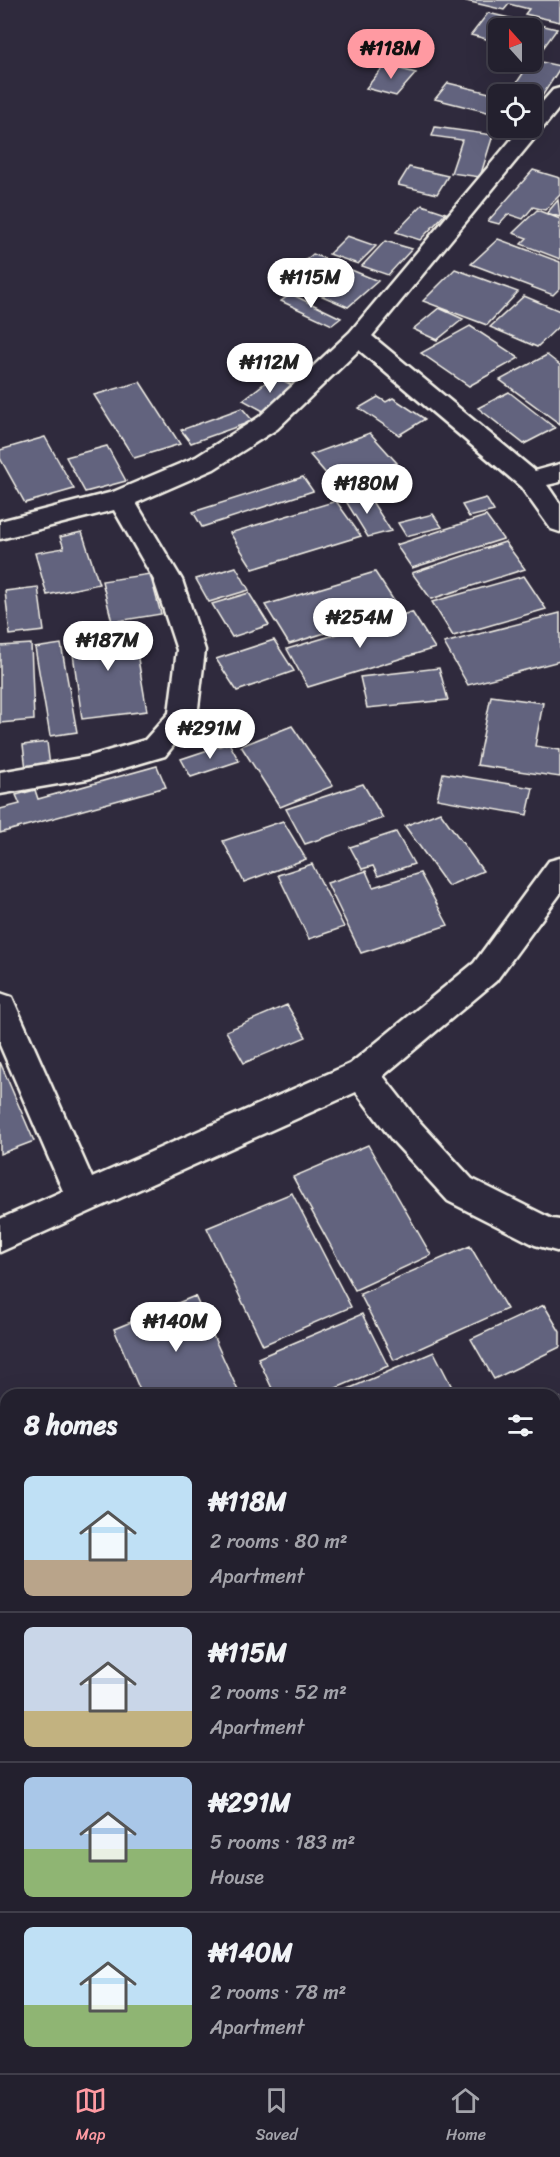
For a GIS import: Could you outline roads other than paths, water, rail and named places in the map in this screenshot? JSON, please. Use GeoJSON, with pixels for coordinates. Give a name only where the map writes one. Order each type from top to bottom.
{"type":"FeatureCollection","features":[{"type":"Feature","properties":{"kind":"street"},"geometry":{"type":"LineString","coordinates":[[0,530],[120,498],[205,463],[268,423],[358,337],[560,94]]}},
{"type":"Feature","properties":{"kind":"street"},"geometry":{"type":"LineString","coordinates":[[358,337],[530,481],[560,523]]}},
{"type":"Feature","properties":{"kind":"street"},"geometry":{"type":"LineString","coordinates":[[530,481],[560,473]]}},
{"type":"Feature","properties":{"kind":"street"},"geometry":{"type":"LineString","coordinates":[[0,783],[87,768],[155,748],[183,716],[191,650],[168,580],[120,498]]}},
{"type":"Feature","properties":{"kind":"street"},"geometry":{"type":"LineString","coordinates":[[0,1236],[362,1074],[485,972],[560,870]]}},
{"type":"Feature","properties":{"kind":"street"},"geometry":{"type":"LineString","coordinates":[[0,1007],[84,1197]]}},
{"type":"Feature","properties":{"kind":"street"},"geometry":{"type":"LineString","coordinates":[[362,1074],[404,1129],[460,1190],[548,1234],[560,1236]]}}]}
